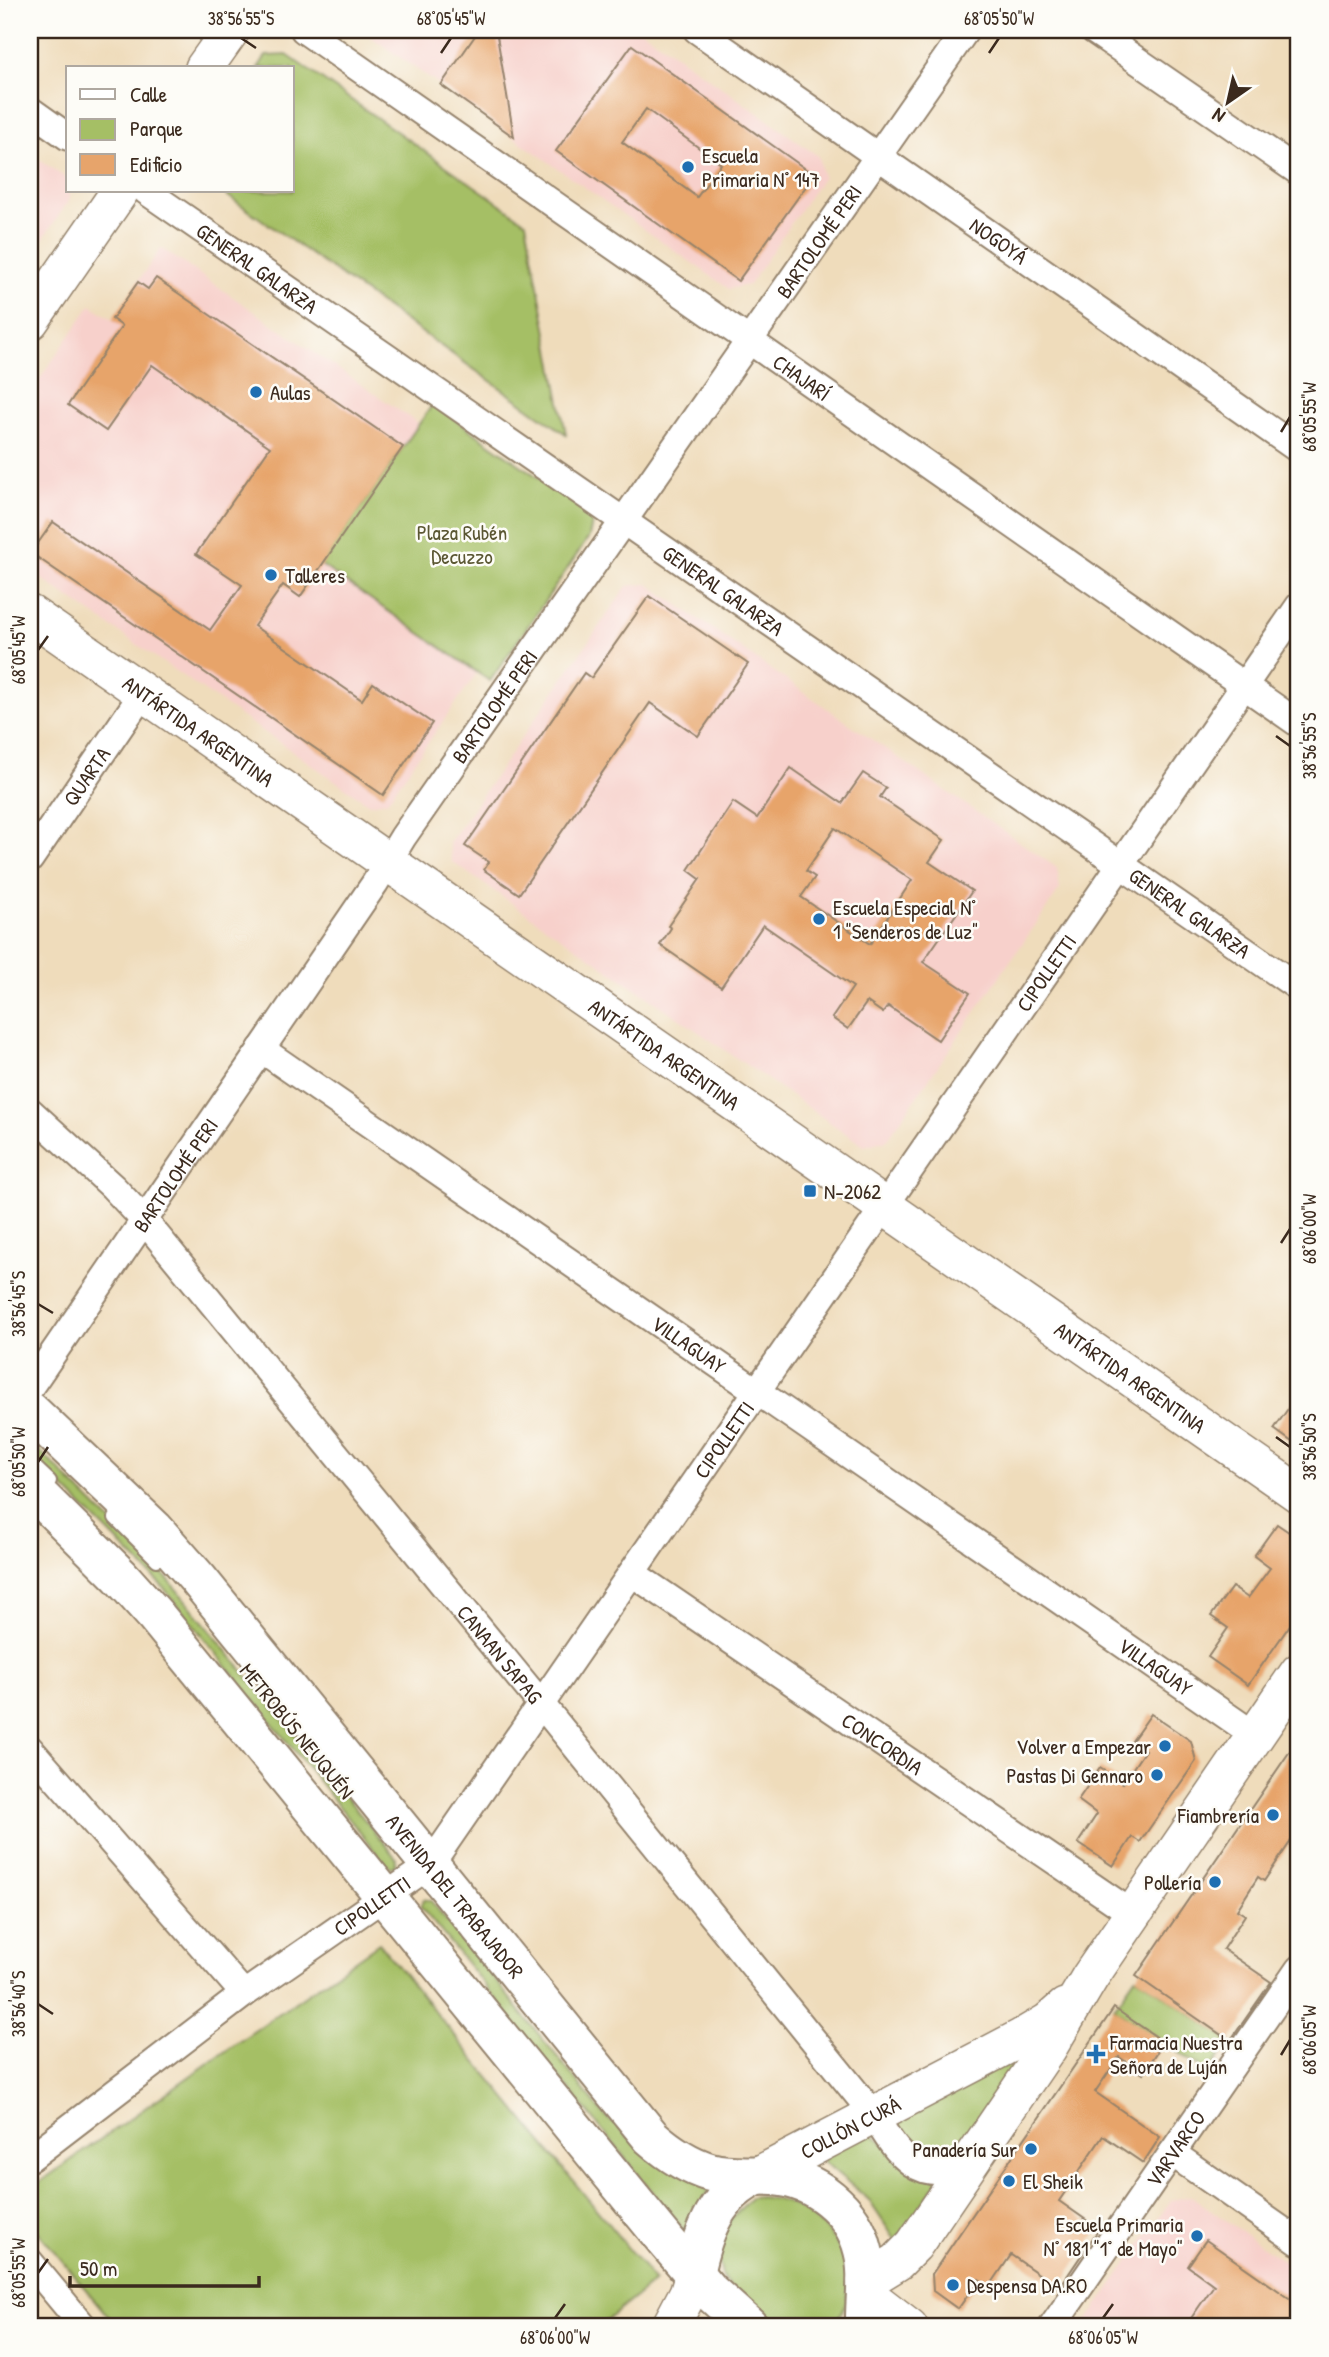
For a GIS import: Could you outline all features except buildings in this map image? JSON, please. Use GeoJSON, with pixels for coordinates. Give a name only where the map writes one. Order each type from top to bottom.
{"type":"FeatureCollection","features":[{"type":"Feature","properties":{"kind":"main road"},"geometry":{"type":"LineString","coordinates":[[205,66],[231,30]]}},
{"type":"Feature","properties":{"kind":"main road"},"geometry":{"type":"LineString","coordinates":[[30,321],[119,192]]}},
{"type":"Feature","properties":{"kind":"main road","name":"ANTÁRTIDA ARGENTINA"},"geometry":{"type":"LineString","coordinates":[[30,614],[1299,1494]]}},
{"type":"Feature","properties":{"kind":"main road","name":"AVENIDA DEL TRABAJADOR"},"geometry":{"type":"LineString","coordinates":[[30,1410],[135,1510],[176,1554],[666,2241],[721,2303],[749,2327]]}},
{"type":"Feature","properties":{"kind":"main road","name":"AVENIDA DEL TRABAJADOR"},"geometry":{"type":"LineString","coordinates":[[43,1487],[155,1615],[661,2145],[698,2168],[721,2175],[759,2175],[797,2180],[819,2191],[839,2207],[859,2235],[865,2257],[863,2313]]}},
{"type":"Feature","properties":{"kind":"main road","name":"COLLÓN CURÁ"},"geometry":{"type":"LineString","coordinates":[[863,2313],[907,2254],[1048,2048],[1090,1977],[1299,1674]]}},
{"type":"Feature","properties":{"kind":"main road","name":"COLLÓN CURÁ"},"geometry":{"type":"LineString","coordinates":[[670,2327],[688,2293],[704,2235],[717,2207],[736,2188],[1036,2030],[1060,2012],[1090,1977]]}},
{"type":"Feature","properties":{"kind":"main road"},"geometry":{"type":"LineString","coordinates":[[863,2313],[909,2327]]}},
{"type":"Feature","properties":{"kind":"street","name":"CHAJARÍ"},"geometry":{"type":"LineString","coordinates":[[304,30],[1299,724]]}},
{"type":"Feature","properties":{"kind":"street","name":"NOGOYÁ"},"geometry":{"type":"LineString","coordinates":[[697,30],[1299,450]]}},
{"type":"Feature","properties":{"kind":"street","name":"BARTOLOMÉ PERI"},"geometry":{"type":"LineString","coordinates":[[30,1387],[387,862],[966,30]]}},
{"type":"Feature","properties":{"kind":"street"},"geometry":{"type":"LineString","coordinates":[[1093,30],[1299,172]]}},
{"type":"Feature","properties":{"kind":"street"},"geometry":{"type":"LineString","coordinates":[[30,110],[66,136]]}},
{"type":"Feature","properties":{"kind":"street","name":"GENERAL GALARZA"},"geometry":{"type":"LineString","coordinates":[[147,192],[1299,988]]}},
{"type":"Feature","properties":{"kind":"street","name":"CIPOLLETTI"},"geometry":{"type":"LineString","coordinates":[[30,2158],[244,1994],[407,1881],[541,1704],[1299,606]]}},
{"type":"Feature","properties":{"kind":"street","name":"QUARTA"},"geometry":{"type":"LineString","coordinates":[[30,859],[144,693]]}},
{"type":"Feature","properties":{"kind":"street","name":"VILLAGUAY"},"geometry":{"type":"LineString","coordinates":[[261,1049],[1256,1735]]}},
{"type":"Feature","properties":{"kind":"street","name":"CANAAN SAPAG"},"geometry":{"type":"LineString","coordinates":[[30,1111],[113,1187],[144,1220],[874,2115],[897,2152],[918,2167],[939,2172],[959,2168],[970,2162]]}},
{"type":"Feature","properties":{"kind":"street","name":"CONCORDIA"},"geometry":{"type":"LineString","coordinates":[[632,1573],[1133,1914]]}},
{"type":"Feature","properties":{"kind":"street"},"geometry":{"type":"LineString","coordinates":[[30,1749],[244,1994]]}},
{"type":"Feature","properties":{"kind":"street","name":"VARVARCO"},"geometry":{"type":"LineString","coordinates":[[1052,2327],[1299,1969]]}},
{"type":"Feature","properties":{"kind":"street"},"geometry":{"type":"LineString","coordinates":[[1172,2153],[1299,2242]]}},
{"type":"Feature","properties":{"kind":"street"},"geometry":{"type":"LineString","coordinates":[[30,2262],[83,2327]]}},
{"type":"Feature","properties":{"kind":"lane"},"geometry":{"type":"LineString","coordinates":[[30,1462],[43,1487]]}},
{"type":"Feature","properties":{"kind":"lane"},"geometry":{"type":"LineString","coordinates":[[109,1512],[170,1574]]}},
{"type":"Feature","properties":{"kind":"lane"},"geometry":{"type":"LineString","coordinates":[[629,2131],[661,2151],[698,2168]]}},
{"type":"Feature","properties":{"kind":"lane"},"geometry":{"type":"LineString","coordinates":[[646,2196],[666,2241]]}},
{"type":"Feature","properties":{"kind":"shaded area","name":"Escuela Primaria N° 147"},"geometry":{"type":"Polygon","coordinates":[[[361,30],[641,30],[818,156],[823,177],[749,285],[729,289],[361,30]]]}},
{"type":"Feature","properties":{"kind":"shaded area"},"geometry":{"type":"Polygon","coordinates":[[[30,153],[66,178],[66,192],[69,192],[70,199],[30,258],[30,153]]]}},
{"type":"Feature","properties":{"kind":"shaded area"},"geometry":{"type":"Polygon","coordinates":[[[161,248],[419,424],[321,565],[477,673],[387,801],[369,804],[30,571],[30,393],[91,305],[112,319],[161,248]]]}},
{"type":"Feature","properties":{"kind":"shaded area","name":"Escuela Especial N° 1 \"Senderos de Luz\""},"geometry":{"type":"Polygon","coordinates":[[[648,584],[1057,868],[1060,889],[887,1140],[864,1146],[452,862],[449,843],[627,586],[648,584]]]}},
{"type":"Feature","properties":{"kind":"shaded area","name":"Escuela Primaria N° 181 \"1° de Mayo\""},"geometry":{"type":"Polygon","coordinates":[[[1191,2196],[1299,2272],[1299,2327],[1083,2327],[1171,2200],[1191,2196]]]}},
{"type":"Feature","properties":{"kind":"green space"},"geometry":{"type":"Polygon","coordinates":[[[287,55],[526,222],[566,434],[222,192],[294,192],[294,66],[259,66],[266,56],[287,55]]]}},
{"type":"Feature","properties":{"kind":"green space","name":"Plaza Rubén Decuzzo"},"geometry":{"type":"Polygon","coordinates":[[[433,404],[582,508],[592,522],[589,537],[490,681],[321,565],[433,404]]]}},
{"type":"Feature","properties":{"kind":"green space"},"geometry":{"type":"Polygon","coordinates":[[[30,1441],[169,1580],[396,1858],[395,1866],[386,1865],[164,1588],[30,1454],[30,1441]]]}},
{"type":"Feature","properties":{"kind":"green space"},"geometry":{"type":"Polygon","coordinates":[[[424,1899],[431,1901],[605,2116],[635,2143],[711,2186],[688,2231],[682,2228],[420,1906],[424,1899]]]}},
{"type":"Feature","properties":{"kind":"green space"},"geometry":{"type":"Polygon","coordinates":[[[379,1943],[655,2281],[599,2327],[117,2327],[30,2222],[30,2189],[379,1943]]]}},
{"type":"Feature","properties":{"kind":"green space"},"geometry":{"type":"Polygon","coordinates":[[[1136,1976],[1230,2041],[1208,2073],[1114,2008],[1136,1976]]]}},
{"type":"Feature","properties":{"kind":"green space"},"geometry":{"type":"Polygon","coordinates":[[[1040,2039],[961,2154],[932,2164],[893,2132],[894,2124],[1040,2039]]]}},
{"type":"Feature","properties":{"kind":"green space"},"geometry":{"type":"Polygon","coordinates":[[[867,2131],[939,2180],[896,2241],[868,2199],[823,2159],[867,2131]]]}},
{"type":"Feature","properties":{"kind":"green space"},"geometry":{"type":"Polygon","coordinates":[[[760,2197],[788,2203],[813,2218],[841,2251],[847,2269],[847,2299],[841,2314],[827,2327],[772,2327],[762,2322],[723,2279],[718,2256],[721,2229],[751,2198],[760,2197]]]}},
{"type":"Feature","properties":{"kind":"place","name":"Escuela Primaria N° 147"},"geometry":{"type":"Point","coordinates":[688,167]}},
{"type":"Feature","properties":{"kind":"place","name":"Aulas"},"geometry":{"type":"Point","coordinates":[256,392]}},
{"type":"Feature","properties":{"kind":"place","name":"Talleres"},"geometry":{"type":"Point","coordinates":[271,575]}},
{"type":"Feature","properties":{"kind":"place","name":"Escuela Especial N° 1 \"Senderos de Luz\""},"geometry":{"type":"Point","coordinates":[819,919]}},
{"type":"Feature","properties":{"kind":"place","name":"N-2062"},"geometry":{"type":"Point","coordinates":[810,1191]}},
{"type":"Feature","properties":{"kind":"place","name":"Volver a Empezar"},"geometry":{"type":"Point","coordinates":[1165,1746]}},
{"type":"Feature","properties":{"kind":"place","name":"Pastas Di Gennaro"},"geometry":{"type":"Point","coordinates":[1157,1775]}},
{"type":"Feature","properties":{"kind":"place","name":"Fiambrería"},"geometry":{"type":"Point","coordinates":[1273,1815]}},
{"type":"Feature","properties":{"kind":"place","name":"Pollería"},"geometry":{"type":"Point","coordinates":[1215,1882]}},
{"type":"Feature","properties":{"kind":"place","name":"Farmacia Nuestra Señora de Luján"},"geometry":{"type":"Point","coordinates":[1096,2054]}},
{"type":"Feature","properties":{"kind":"place","name":"Panadería Sur"},"geometry":{"type":"Point","coordinates":[1031,2149]}},
{"type":"Feature","properties":{"kind":"place","name":"El Sheik"},"geometry":{"type":"Point","coordinates":[1009,2181]}},
{"type":"Feature","properties":{"kind":"place","name":"Escuela Primaria N° 181 \"1° de Mayo\""},"geometry":{"type":"Point","coordinates":[1197,2236]}},
{"type":"Feature","properties":{"kind":"place","name":"Despensa DA.RO"},"geometry":{"type":"Point","coordinates":[953,2285]}}]}
